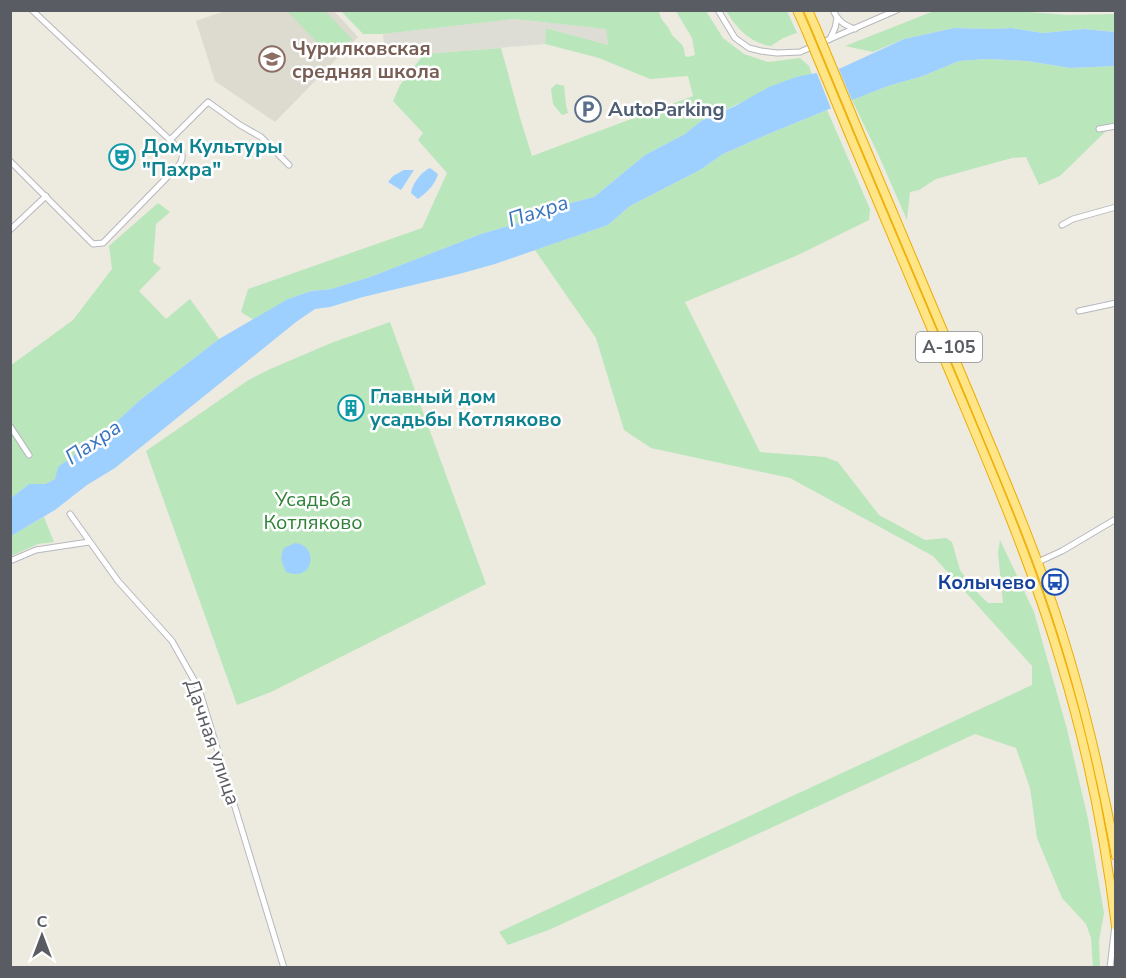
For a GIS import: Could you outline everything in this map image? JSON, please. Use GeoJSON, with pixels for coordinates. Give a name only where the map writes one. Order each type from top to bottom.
{"type":"FeatureCollection","features":[{"type":"Feature","properties":{"kind":"highway","name":"А-105"},"geometry":{"type":"LineString","coordinates":[[797,10],[1001,495],[1042,605],[1061,662],[1087,764],[1105,851],[1115,926]]}},
{"type":"Feature","properties":{"kind":"highway","name":"А-105"},"geometry":{"type":"LineString","coordinates":[[808,10],[1038,562],[1069,657],[1086,721],[1116,856]]}},
{"type":"Feature","properties":{"kind":"street"},"geometry":{"type":"LineString","coordinates":[[10,161],[93,244],[103,243],[183,159],[182,153],[170,140],[32,10]]}},
{"type":"Feature","properties":{"kind":"street"},"geometry":{"type":"LineString","coordinates":[[718,10],[735,38],[749,48],[777,53],[800,52],[897,10]]}},
{"type":"Feature","properties":{"kind":"street"},"geometry":{"type":"LineString","coordinates":[[833,10],[845,26],[855,29]]}},
{"type":"Feature","properties":{"kind":"street"},"geometry":{"type":"LineString","coordinates":[[830,39],[837,18]]}},
{"type":"Feature","properties":{"kind":"street"},"geometry":{"type":"LineString","coordinates":[[170,140],[208,102],[261,137],[289,165]]}},
{"type":"Feature","properties":{"kind":"street"},"geometry":{"type":"LineString","coordinates":[[1099,129],[1116,126]]}},
{"type":"Feature","properties":{"kind":"street"},"geometry":{"type":"LineString","coordinates":[[10,230],[46,196]]}},
{"type":"Feature","properties":{"kind":"street"},"geometry":{"type":"LineString","coordinates":[[1062,225],[1073,219],[1116,207]]}},
{"type":"Feature","properties":{"kind":"street"},"geometry":{"type":"LineString","coordinates":[[1079,311],[1116,303]]}},
{"type":"Feature","properties":{"kind":"street"},"geometry":{"type":"LineString","coordinates":[[10,426],[29,455]]}},
{"type":"Feature","properties":{"kind":"street","name":"Дачная улица"},"geometry":{"type":"LineString","coordinates":[[70,514],[118,581],[172,642],[199,688],[284,968]]}},
{"type":"Feature","properties":{"kind":"street"},"geometry":{"type":"LineString","coordinates":[[1038,562],[1062,551],[1116,519]]}},
{"type":"Feature","properties":{"kind":"street"},"geometry":{"type":"LineString","coordinates":[[10,561],[36,550],[89,542]]}},
{"type":"Feature","properties":{"kind":"street"},"geometry":{"type":"LineString","coordinates":[[1110,968],[1115,926]]}},
{"type":"Feature","properties":{"kind":"shaded area","name":"Чурилковская средняя школа"},"geometry":{"type":"Polygon","coordinates":[[[225,11],[334,11],[358,37],[275,122],[215,81],[196,21],[225,11]]]}},
{"type":"Feature","properties":{"kind":"shaded area"},"geometry":{"type":"Polygon","coordinates":[[[514,19],[607,29],[608,45],[547,28],[545,44],[385,56],[383,34],[514,19]]]}},
{"type":"Feature","properties":{"kind":"green space"},"geometry":{"type":"Polygon","coordinates":[[[1004,10],[1068,15],[1115,14],[1115,32],[1084,29],[1043,33],[1012,28],[954,28],[904,39],[873,52],[845,46],[934,11],[1004,10]]]}},
{"type":"Feature","properties":{"kind":"green space"},"geometry":{"type":"Polygon","coordinates":[[[287,11],[325,11],[352,39],[332,58],[287,11]]]}},
{"type":"Feature","properties":{"kind":"green space"},"geometry":{"type":"Polygon","coordinates":[[[341,11],[659,11],[661,18],[672,35],[683,46],[685,56],[688,57],[695,55],[692,38],[676,11],[706,11],[723,38],[744,54],[768,62],[800,58],[809,66],[812,75],[796,77],[701,121],[685,134],[645,155],[594,197],[481,234],[370,277],[288,299],[254,320],[241,312],[248,289],[422,228],[447,173],[418,140],[423,133],[393,101],[400,85],[424,54],[501,48],[532,156],[693,96],[688,76],[650,79],[599,58],[545,44],[546,28],[608,45],[606,29],[514,19],[383,34],[363,34],[341,11]]]}},
{"type":"Feature","properties":{"kind":"green space"},"geometry":{"type":"Polygon","coordinates":[[[726,11],[787,11],[797,33],[771,46],[756,42],[744,34],[726,11]]]}},
{"type":"Feature","properties":{"kind":"green space"},"geometry":{"type":"Polygon","coordinates":[[[987,59],[1027,61],[1070,68],[1115,66],[1115,129],[1106,131],[1060,176],[1039,185],[1026,157],[1012,158],[936,179],[919,190],[910,192],[907,220],[852,100],[959,61],[987,59]]]}},
{"type":"Feature","properties":{"kind":"green space"},"geometry":{"type":"Polygon","coordinates":[[[556,84],[564,86],[568,113],[562,115],[553,104],[551,89],[556,84]]]}},
{"type":"Feature","properties":{"kind":"green space"},"geometry":{"type":"Polygon","coordinates":[[[827,110],[870,209],[869,220],[798,255],[685,302],[760,452],[825,457],[838,462],[879,515],[925,540],[946,538],[952,542],[960,570],[972,587],[988,603],[1003,603],[998,553],[1000,540],[1034,612],[1067,729],[1088,819],[1104,913],[1099,941],[1100,967],[1093,967],[1091,938],[1086,924],[1062,898],[1037,838],[1030,788],[1016,748],[975,734],[551,929],[508,945],[499,932],[1032,685],[1032,666],[933,556],[790,478],[651,448],[624,430],[596,338],[535,250],[608,225],[630,206],[700,170],[723,154],[827,110]]]}},
{"type":"Feature","properties":{"kind":"green space"},"geometry":{"type":"Polygon","coordinates":[[[158,203],[170,212],[156,224],[153,262],[161,268],[139,291],[166,319],[190,299],[219,339],[140,400],[55,479],[45,484],[29,484],[11,498],[10,366],[73,320],[112,269],[109,246],[158,203]]]}},
{"type":"Feature","properties":{"kind":"green space","name":"Усадьба Котляково"},"geometry":{"type":"Polygon","coordinates":[[[390,322],[486,584],[271,692],[237,705],[146,451],[247,381],[331,343],[390,322]]]}},
{"type":"Feature","properties":{"kind":"green space"},"geometry":{"type":"Polygon","coordinates":[[[44,517],[54,542],[38,544],[11,556],[10,536],[44,517]]]}},
{"type":"Feature","properties":{"kind":"water","name":"Пахра"},"geometry":{"type":"Polygon","coordinates":[[[954,28],[1012,28],[1043,33],[1084,29],[1115,32],[1115,66],[1070,68],[1027,61],[987,59],[959,61],[827,110],[723,154],[700,170],[630,206],[608,225],[495,264],[315,309],[115,468],[87,485],[55,510],[11,536],[11,498],[29,484],[45,484],[55,479],[58,467],[101,436],[140,400],[219,339],[288,299],[370,277],[481,234],[594,197],[645,155],[685,134],[701,121],[769,87],[796,77],[841,68],[904,39],[954,28]]]}},
{"type":"Feature","properties":{"kind":"water"},"geometry":{"type":"Polygon","coordinates":[[[430,168],[438,174],[437,178],[418,199],[411,193],[412,189],[421,175],[430,168]]]}},
{"type":"Feature","properties":{"kind":"water"},"geometry":{"type":"Polygon","coordinates":[[[404,170],[414,170],[401,190],[388,182],[404,170]]]}},
{"type":"Feature","properties":{"kind":"water"},"geometry":{"type":"Polygon","coordinates":[[[295,543],[303,545],[310,556],[308,568],[296,574],[286,572],[281,557],[284,548],[295,543]]]}},
{"type":"Feature","properties":{"kind":"pier"},"geometry":{"type":"Polygon","coordinates":[[[837,65],[853,103],[832,111],[816,71],[837,65]]]}},
{"type":"Feature","properties":{"kind":"place","name":"Чурилковская средняя школа"},"geometry":{"type":"Point","coordinates":[272,59]}},
{"type":"Feature","properties":{"kind":"place","name":"AutoParking"},"geometry":{"type":"Point","coordinates":[588,109]}},
{"type":"Feature","properties":{"kind":"place","name":"Дом Культуры \"Пахра\""},"geometry":{"type":"Point","coordinates":[122,157]}},
{"type":"Feature","properties":{"kind":"place","name":"Главный дом усадьбы Котляково"},"geometry":{"type":"Point","coordinates":[351,408]}},
{"type":"Feature","properties":{"kind":"place","name":"Колычево"},"geometry":{"type":"Point","coordinates":[1055,582]}}]}
